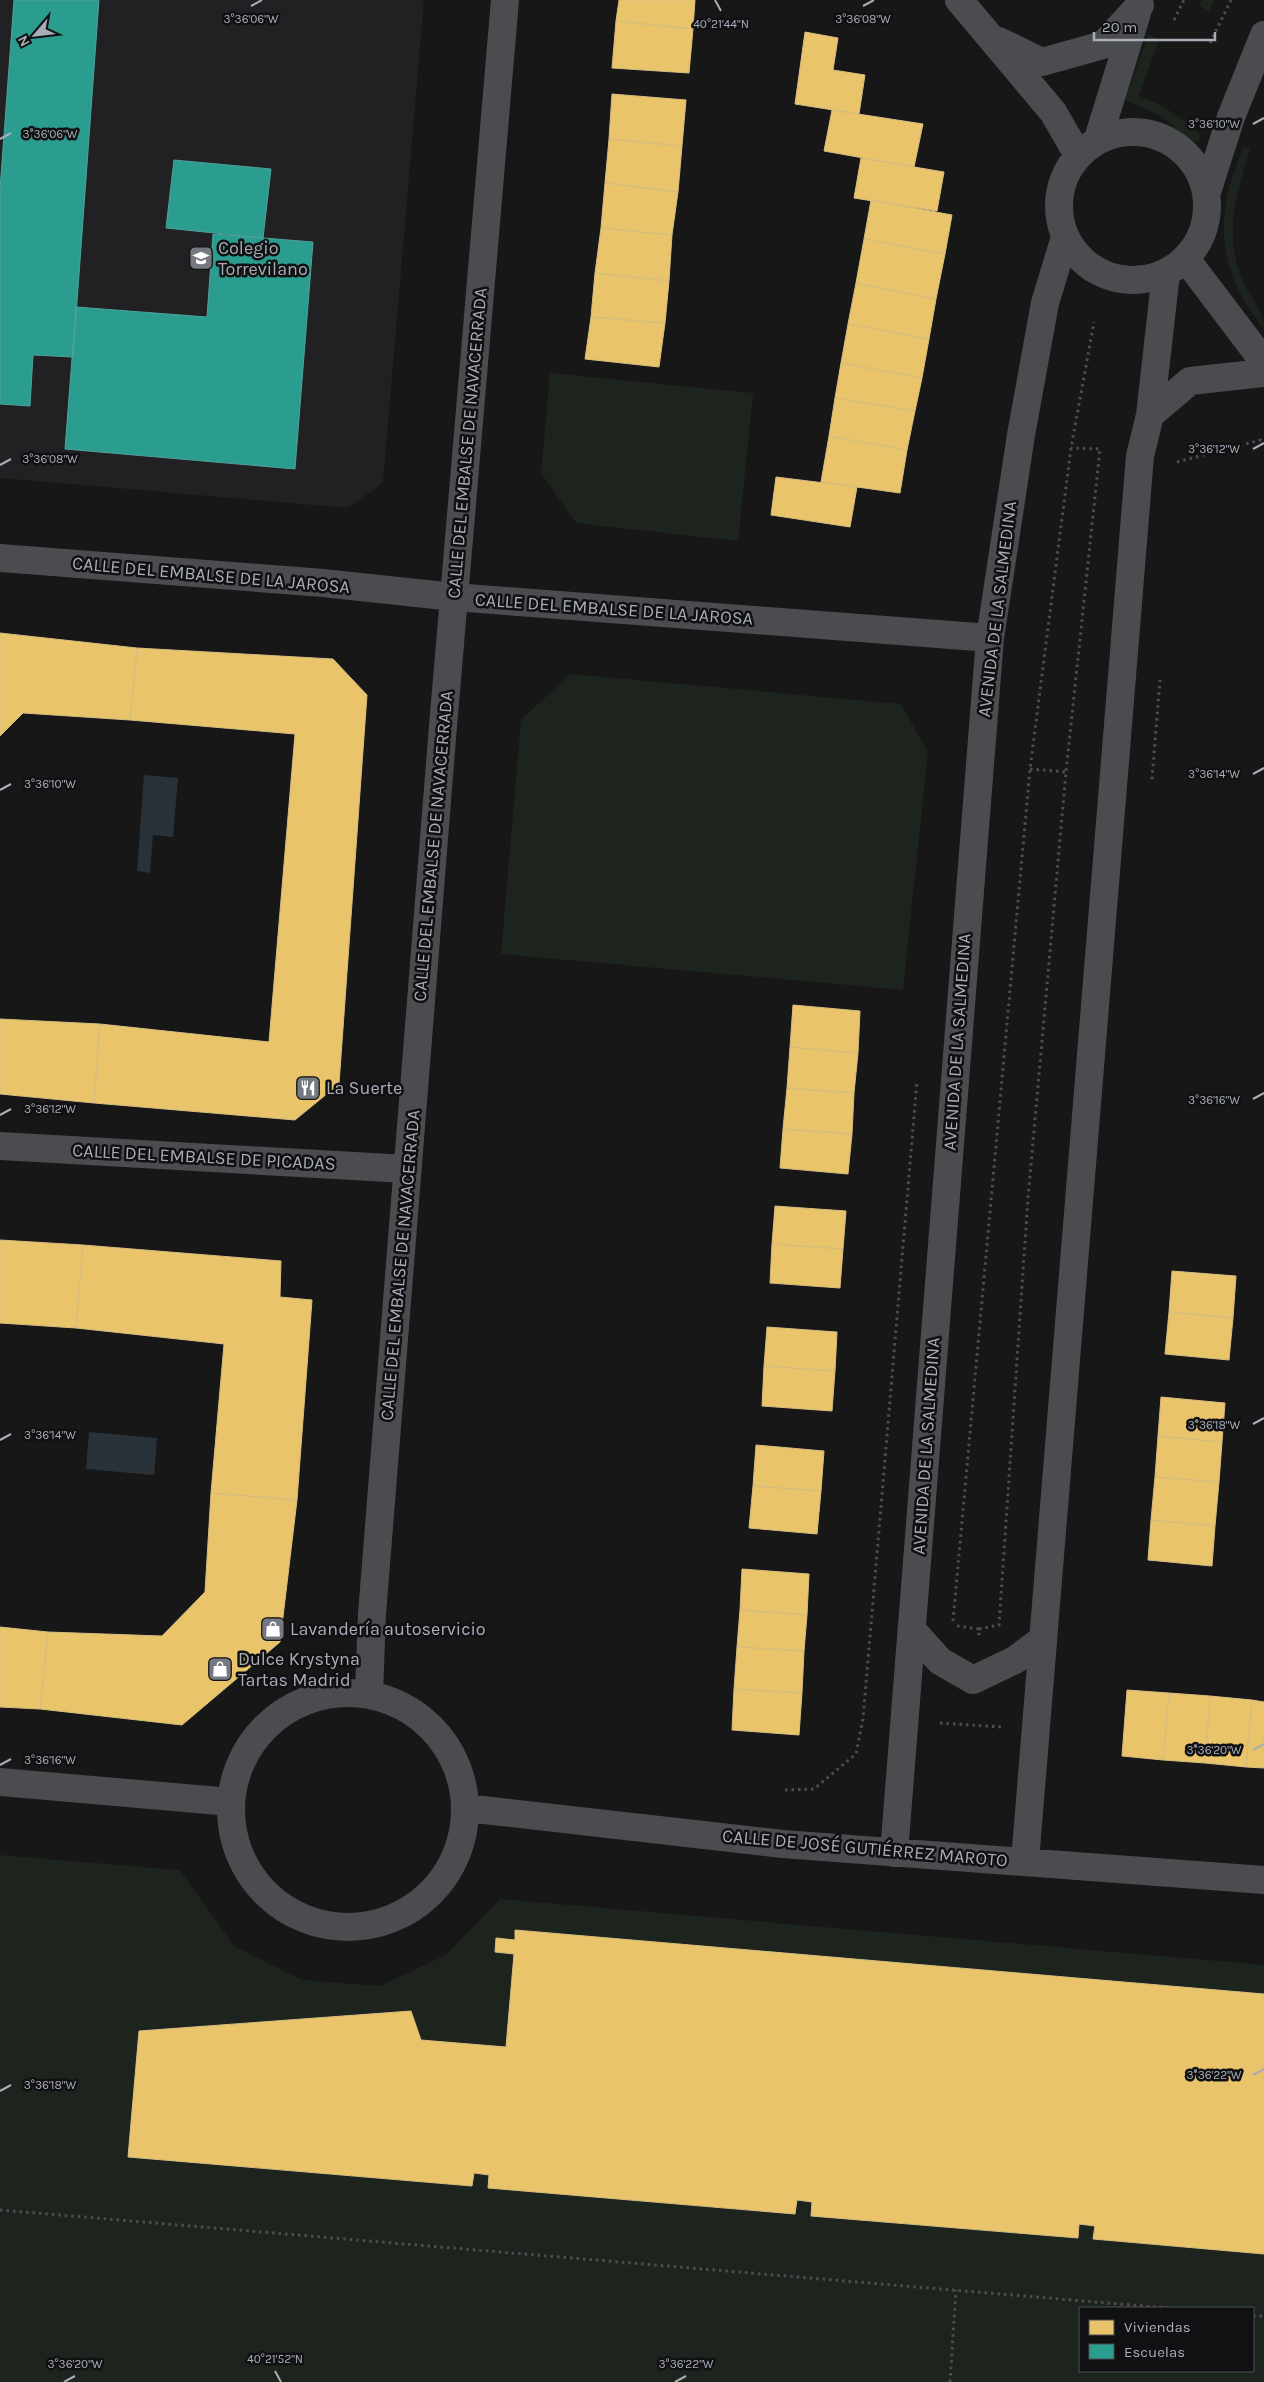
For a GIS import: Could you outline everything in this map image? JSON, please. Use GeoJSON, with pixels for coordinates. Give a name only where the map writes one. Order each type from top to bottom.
{"type":"FeatureCollection","features":[{"type":"Feature","properties":{"kind":"street","name":"CALLE DEL EMBALSE DE NAVACERRADA"},"geometry":{"type":"LineString","coordinates":[[369,1693],[372,1614],[454,597],[506,0]]}},
{"type":"Feature","properties":{"kind":"street"},"geometry":{"type":"LineString","coordinates":[[959,0],[1053,112],[1088,147]]}},
{"type":"Feature","properties":{"kind":"street"},"geometry":{"type":"LineString","coordinates":[[990,37],[1042,62],[1103,45],[1141,2]]}},
{"type":"Feature","properties":{"kind":"street"},"geometry":{"type":"LineString","coordinates":[[1141,2],[1088,147],[1065,174],[1058,194],[1059,216],[1064,237],[1078,257],[1097,272],[1119,280],[1144,281],[1176,266],[1200,240],[1207,216],[1207,192],[1231,117],[1264,35]]}},
{"type":"Feature","properties":{"kind":"street"},"geometry":{"type":"LineString","coordinates":[[1088,147],[1120,132],[1143,132],[1165,139],[1184,152],[1199,170],[1207,192]]}},
{"type":"Feature","properties":{"kind":"street","name":"AVENIDA DE LA SALMEDINA"},"geometry":{"type":"LineString","coordinates":[[894,1853],[990,638],[1021,435],[1045,303],[1064,237]]}},
{"type":"Feature","properties":{"kind":"street"},"geometry":{"type":"LineString","coordinates":[[1176,266],[1264,362]]}},
{"type":"Feature","properties":{"kind":"street"},"geometry":{"type":"LineString","coordinates":[[1026,1861],[1140,456],[1150,414],[1176,266]]}},
{"type":"Feature","properties":{"kind":"street"},"geometry":{"type":"LineString","coordinates":[[1150,414],[1190,380],[1264,373]]}},
{"type":"Feature","properties":{"kind":"street","name":"CALLE DEL EMBALSE DE LA JAROSA"},"geometry":{"type":"LineString","coordinates":[[0,558],[323,583],[454,597],[990,638]]}},
{"type":"Feature","properties":{"kind":"street","name":"CALLE DEL EMBALSE DE PICADAS"},"geometry":{"type":"LineString","coordinates":[[0,1146],[408,1169]]}},
{"type":"Feature","properties":{"kind":"street"},"geometry":{"type":"LineString","coordinates":[[912,1630],[940,1661],[973,1680],[1015,1660],[1043,1640]]}},
{"type":"Feature","properties":{"kind":"street"},"geometry":{"type":"LineString","coordinates":[[329,1693],[369,1693],[408,1708],[438,1734],[458,1768],[466,1808],[461,1842],[447,1873],[425,1899],[396,1918],[363,1926],[329,1926],[296,1915],[268,1895],[246,1868],[234,1836],[231,1802],[240,1763],[261,1730],[292,1706],[329,1693]]}},
{"type":"Feature","properties":{"kind":"street"},"geometry":{"type":"LineString","coordinates":[[0,1782],[231,1802]]}},
{"type":"Feature","properties":{"kind":"street","name":"CALLE DE JOSÉ GUTIÉRREZ MAROTO"},"geometry":{"type":"LineString","coordinates":[[466,1808],[774,1843],[1264,1880]]}},
{"type":"Feature","properties":{"kind":"path"},"geometry":{"type":"LineString","coordinates":[[1173,22],[1184,0]]}},
{"type":"Feature","properties":{"kind":"path"},"geometry":{"type":"LineString","coordinates":[[1210,43],[1231,0]]}},
{"type":"Feature","properties":{"kind":"path"},"geometry":{"type":"LineString","coordinates":[[1071,448],[1100,449],[1066,772],[1028,1198],[999,1626],[980,1629],[952,1626],[1030,769],[1071,448],[1094,322]]}},
{"type":"Feature","properties":{"kind":"path"},"geometry":{"type":"LineString","coordinates":[[1177,461],[1261,440],[1264,444]]}},
{"type":"Feature","properties":{"kind":"path"},"geometry":{"type":"LineString","coordinates":[[1030,769],[1066,772]]}},
{"type":"Feature","properties":{"kind":"path"},"geometry":{"type":"LineString","coordinates":[[784,1790],[814,1789],[856,1754],[864,1719],[918,1073]]}},
{"type":"Feature","properties":{"kind":"path"},"geometry":{"type":"LineString","coordinates":[[978,1638],[980,1629]]}},
{"type":"Feature","properties":{"kind":"path"},"geometry":{"type":"LineString","coordinates":[[936,1723],[1004,1728]]}},
{"type":"Feature","properties":{"kind":"path"},"geometry":{"type":"LineString","coordinates":[[0,2210],[1155,2307]]}},
{"type":"Feature","properties":{"kind":"path"},"geometry":{"type":"LineString","coordinates":[[950,2382],[956,2290]]}},
{"type":"Feature","properties":{"kind":"shaded area","name":"Colegio Torrevilano"},"geometry":{"type":"Polygon","coordinates":[[[0,0],[424,0],[383,483],[348,508],[0,478],[0,0]]]}},
{"type":"Feature","properties":{"kind":"shaded area"},"geometry":{"type":"Polygon","coordinates":[[[1202,0],[1214,0],[1209,11],[1199,6],[1202,0]]]}},
{"type":"Feature","properties":{"kind":"shaded area"},"geometry":{"type":"Polygon","coordinates":[[[1148,35],[1159,39],[1139,96],[1164,107],[1187,123],[1201,135],[1198,142],[1190,140],[1161,116],[1125,100],[1148,35]]]}},
{"type":"Feature","properties":{"kind":"shaded area"},"geometry":{"type":"Polygon","coordinates":[[[1243,147],[1250,149],[1236,199],[1233,231],[1234,247],[1243,281],[1262,316],[1264,329],[1253,315],[1236,285],[1230,270],[1224,238],[1227,195],[1243,147]]]}},
{"type":"Feature","properties":{"kind":"shaded area"},"geometry":{"type":"Polygon","coordinates":[[[550,373],[753,393],[738,541],[576,523],[541,473],[550,373]]]}},
{"type":"Feature","properties":{"kind":"shaded area"},"geometry":{"type":"Polygon","coordinates":[[[570,674],[901,704],[928,752],[903,990],[501,954],[521,720],[570,674]]]}},
{"type":"Feature","properties":{"kind":"shaded area"},"geometry":{"type":"Polygon","coordinates":[[[144,775],[178,778],[173,837],[153,835],[150,873],[137,871],[144,775]]]}},
{"type":"Feature","properties":{"kind":"shaded area"},"geometry":{"type":"Polygon","coordinates":[[[89,1432],[157,1438],[154,1475],[86,1469],[89,1432]]]}},
{"type":"Feature","properties":{"kind":"shaded area"},"geometry":{"type":"Polygon","coordinates":[[[0,1855],[180,1870],[234,1946],[302,1980],[380,1986],[446,1955],[500,1899],[1264,1965],[1264,2382],[0,2382],[0,1855]]]}},
{"type":"Feature","properties":{"kind":"building: Viviendas"},"geometry":{"type":"Polygon","coordinates":[[[619,0],[695,0],[693,29],[616,21],[619,0]]]}},
{"type":"Feature","properties":{"kind":"building: Viviendas"},"geometry":{"type":"Polygon","coordinates":[[[616,21],[693,29],[689,73],[612,68],[616,21]]]}},
{"type":"Feature","properties":{"kind":"building: Viviendas"},"geometry":{"type":"Polygon","coordinates":[[[805,32],[838,38],[833,70],[865,75],[859,114],[795,104],[805,32]]]}},
{"type":"Feature","properties":{"kind":"building: Viviendas"},"geometry":{"type":"Polygon","coordinates":[[[612,94],[686,100],[682,146],[609,139],[612,94]]]}},
{"type":"Feature","properties":{"kind":"building: Viviendas"},"geometry":{"type":"Polygon","coordinates":[[[832,110],[923,124],[914,167],[824,151],[832,110]]]}},
{"type":"Feature","properties":{"kind":"building: Viviendas"},"geometry":{"type":"Polygon","coordinates":[[[609,139],[682,146],[678,192],[605,183],[609,139]]]}},
{"type":"Feature","properties":{"kind":"building: Viviendas"},"geometry":{"type":"Polygon","coordinates":[[[861,158],[944,172],[937,211],[854,198],[861,158]]]}},
{"type":"Feature","properties":{"kind":"building: Viviendas"},"geometry":{"type":"Polygon","coordinates":[[[605,183],[678,192],[672,235],[601,228],[605,183]]]}},
{"type":"Feature","properties":{"kind":"building: Viviendas"},"geometry":{"type":"Polygon","coordinates":[[[871,200],[952,215],[945,254],[864,239],[871,200]]]}},
{"type":"Feature","properties":{"kind":"building: Viviendas"},"geometry":{"type":"Polygon","coordinates":[[[601,228],[672,235],[669,281],[595,273],[601,228]]]}},
{"type":"Feature","properties":{"kind":"building: Viviendas"},"geometry":{"type":"Polygon","coordinates":[[[864,239],[945,254],[936,299],[856,283],[864,239]]]}},
{"type":"Feature","properties":{"kind":"building: Viviendas"},"geometry":{"type":"Polygon","coordinates":[[[595,273],[669,281],[665,323],[591,317],[595,273]]]}},
{"type":"Feature","properties":{"kind":"building: Viviendas"},"geometry":{"type":"Polygon","coordinates":[[[856,283],[936,299],[929,339],[848,324],[856,283]]]}},
{"type":"Feature","properties":{"kind":"building: Viviendas"},"geometry":{"type":"Polygon","coordinates":[[[591,317],[665,323],[659,367],[585,359],[591,317]]]}},
{"type":"Feature","properties":{"kind":"building: Viviendas"},"geometry":{"type":"Polygon","coordinates":[[[848,324],[929,339],[922,378],[841,363],[848,324]]]}},
{"type":"Feature","properties":{"kind":"building: Viviendas"},"geometry":{"type":"Polygon","coordinates":[[[841,363],[922,378],[915,411],[835,398],[841,363]]]}},
{"type":"Feature","properties":{"kind":"building: Viviendas"},"geometry":{"type":"Polygon","coordinates":[[[835,398],[915,411],[907,450],[829,436],[835,398]]]}},
{"type":"Feature","properties":{"kind":"building: Viviendas"},"geometry":{"type":"Polygon","coordinates":[[[829,436],[907,450],[900,493],[821,482],[829,436]]]}},
{"type":"Feature","properties":{"kind":"building: Viviendas"},"geometry":{"type":"Polygon","coordinates":[[[776,477],[857,487],[850,527],[771,515],[776,477]]]}},
{"type":"Feature","properties":{"kind":"building: Viviendas"},"geometry":{"type":"Polygon","coordinates":[[[0,633],[137,648],[130,720],[23,713],[0,736],[0,633]]]}},
{"type":"Feature","properties":{"kind":"building: Viviendas"},"geometry":{"type":"Polygon","coordinates":[[[137,648],[333,659],[367,695],[339,1084],[295,1120],[94,1103],[100,1024],[269,1042],[295,734],[130,720],[137,648]]]}},
{"type":"Feature","properties":{"kind":"building: Viviendas"},"geometry":{"type":"Polygon","coordinates":[[[793,1005],[860,1011],[858,1053],[790,1047],[793,1005]]]}},
{"type":"Feature","properties":{"kind":"building: Viviendas"},"geometry":{"type":"Polygon","coordinates":[[[0,1019],[100,1024],[94,1103],[0,1094],[0,1019]]]}},
{"type":"Feature","properties":{"kind":"building: Viviendas"},"geometry":{"type":"Polygon","coordinates":[[[790,1047],[858,1053],[854,1093],[787,1088],[790,1047]]]}},
{"type":"Feature","properties":{"kind":"building: Viviendas"},"geometry":{"type":"Polygon","coordinates":[[[787,1088],[854,1093],[852,1134],[783,1129],[787,1088]]]}},
{"type":"Feature","properties":{"kind":"building: Viviendas"},"geometry":{"type":"Polygon","coordinates":[[[783,1129],[852,1134],[848,1174],[780,1168],[783,1129]]]}},
{"type":"Feature","properties":{"kind":"building: Viviendas"},"geometry":{"type":"Polygon","coordinates":[[[775,1206],[846,1211],[843,1249],[772,1244],[775,1206]]]}},
{"type":"Feature","properties":{"kind":"building: Viviendas"},"geometry":{"type":"Polygon","coordinates":[[[0,1240],[83,1245],[76,1328],[0,1323],[0,1240]]]}},
{"type":"Feature","properties":{"kind":"building: Viviendas"},"geometry":{"type":"Polygon","coordinates":[[[772,1244],[843,1249],[840,1288],[770,1283],[772,1244]]]}},
{"type":"Feature","properties":{"kind":"building: Viviendas"},"geometry":{"type":"Polygon","coordinates":[[[83,1245],[281,1261],[280,1297],[312,1300],[297,1500],[211,1493],[224,1344],[76,1328],[83,1245]]]}},
{"type":"Feature","properties":{"kind":"building: Viviendas"},"geometry":{"type":"Polygon","coordinates":[[[1172,1271],[1236,1276],[1233,1318],[1169,1312],[1172,1271]]]}},
{"type":"Feature","properties":{"kind":"building: Viviendas"},"geometry":{"type":"Polygon","coordinates":[[[1169,1312],[1233,1318],[1229,1360],[1165,1354],[1169,1312]]]}},
{"type":"Feature","properties":{"kind":"building: Viviendas"},"geometry":{"type":"Polygon","coordinates":[[[767,1327],[837,1332],[835,1371],[764,1366],[767,1327]]]}},
{"type":"Feature","properties":{"kind":"building: Viviendas"},"geometry":{"type":"Polygon","coordinates":[[[764,1366],[835,1371],[832,1411],[762,1406],[764,1366]]]}},
{"type":"Feature","properties":{"kind":"building: Viviendas"},"geometry":{"type":"Polygon","coordinates":[[[1161,1397],[1225,1403],[1222,1442],[1158,1436],[1161,1397]]]}},
{"type":"Feature","properties":{"kind":"building: Viviendas"},"geometry":{"type":"Polygon","coordinates":[[[1158,1436],[1222,1442],[1219,1482],[1155,1477],[1158,1436]]]}},
{"type":"Feature","properties":{"kind":"building: Viviendas"},"geometry":{"type":"Polygon","coordinates":[[[756,1445],[824,1451],[821,1491],[753,1486],[756,1445]]]}},
{"type":"Feature","properties":{"kind":"building: Viviendas"},"geometry":{"type":"Polygon","coordinates":[[[1155,1477],[1219,1482],[1215,1526],[1151,1520],[1155,1477]]]}},
{"type":"Feature","properties":{"kind":"building: Viviendas"},"geometry":{"type":"Polygon","coordinates":[[[753,1486],[821,1491],[817,1534],[749,1528],[753,1486]]]}},
{"type":"Feature","properties":{"kind":"building: Viviendas"},"geometry":{"type":"Polygon","coordinates":[[[211,1493],[297,1500],[280,1642],[182,1725],[40,1709],[48,1632],[162,1636],[205,1592],[211,1493]]]}},
{"type":"Feature","properties":{"kind":"building: Viviendas"},"geometry":{"type":"Polygon","coordinates":[[[1151,1520],[1215,1526],[1212,1566],[1148,1560],[1151,1520]]]}},
{"type":"Feature","properties":{"kind":"building: Viviendas"},"geometry":{"type":"Polygon","coordinates":[[[742,1569],[809,1574],[807,1615],[740,1610],[742,1569]]]}},
{"type":"Feature","properties":{"kind":"building: Viviendas"},"geometry":{"type":"Polygon","coordinates":[[[740,1610],[807,1615],[804,1651],[737,1647],[740,1610]]]}},
{"type":"Feature","properties":{"kind":"building: Viviendas"},"geometry":{"type":"Polygon","coordinates":[[[0,1627],[48,1632],[40,1709],[0,1707],[0,1627]]]}},
{"type":"Feature","properties":{"kind":"building: Viviendas"},"geometry":{"type":"Polygon","coordinates":[[[737,1647],[804,1651],[802,1693],[734,1689],[737,1647]]]}},
{"type":"Feature","properties":{"kind":"building: Viviendas"},"geometry":{"type":"Polygon","coordinates":[[[734,1689],[802,1693],[799,1735],[732,1730],[734,1689]]]}},
{"type":"Feature","properties":{"kind":"building: Viviendas"},"geometry":{"type":"Polygon","coordinates":[[[1127,1690],[1169,1693],[1163,1760],[1122,1756],[1127,1690]]]}},
{"type":"Feature","properties":{"kind":"building: Viviendas"},"geometry":{"type":"Polygon","coordinates":[[[1169,1693],[1210,1696],[1205,1763],[1163,1760],[1169,1693]]]}},
{"type":"Feature","properties":{"kind":"building: Viviendas"},"geometry":{"type":"Polygon","coordinates":[[[1210,1696],[1252,1700],[1246,1767],[1205,1763],[1210,1696]]]}},
{"type":"Feature","properties":{"kind":"building: Viviendas"},"geometry":{"type":"Polygon","coordinates":[[[1252,1700],[1264,1702],[1264,1768],[1246,1767],[1252,1700]]]}},
{"type":"Feature","properties":{"kind":"building: Viviendas"},"geometry":{"type":"Polygon","coordinates":[[[515,1930],[1264,1994],[1264,2254],[1093,2239],[1095,2226],[1079,2224],[1078,2238],[811,2216],[812,2202],[797,2200],[795,2214],[488,2188],[489,2175],[474,2173],[472,2186],[128,2157],[139,2031],[411,2011],[421,2040],[506,2047],[514,1954],[495,1952],[496,1938],[515,1940],[515,1930]]]}},
{"type":"Feature","properties":{"kind":"building: Escuelas"},"geometry":{"type":"Polygon","coordinates":[[[14,0],[99,0],[73,357],[33,355],[30,406],[0,404],[0,189],[14,0]]]}},
{"type":"Feature","properties":{"kind":"building: Escuelas"},"geometry":{"type":"Polygon","coordinates":[[[174,160],[271,169],[263,238],[166,228],[174,160]]]}},
{"type":"Feature","properties":{"kind":"building: Escuelas"},"geometry":{"type":"Polygon","coordinates":[[[213,234],[313,242],[295,469],[65,449],[76,307],[207,317],[213,234]]]}},
{"type":"Feature","properties":{"kind":"place","name":"Colegio Torrevilano"},"geometry":{"type":"Point","coordinates":[201,258]}},
{"type":"Feature","properties":{"kind":"place","name":"La Suerte"},"geometry":{"type":"Point","coordinates":[308,1088]}},
{"type":"Feature","properties":{"kind":"place","name":"Lavandería autoservicio"},"geometry":{"type":"Point","coordinates":[273,1629]}},
{"type":"Feature","properties":{"kind":"place","name":"Dulce Krystyna Tartas Madrid"},"geometry":{"type":"Point","coordinates":[220,1669]}}]}
